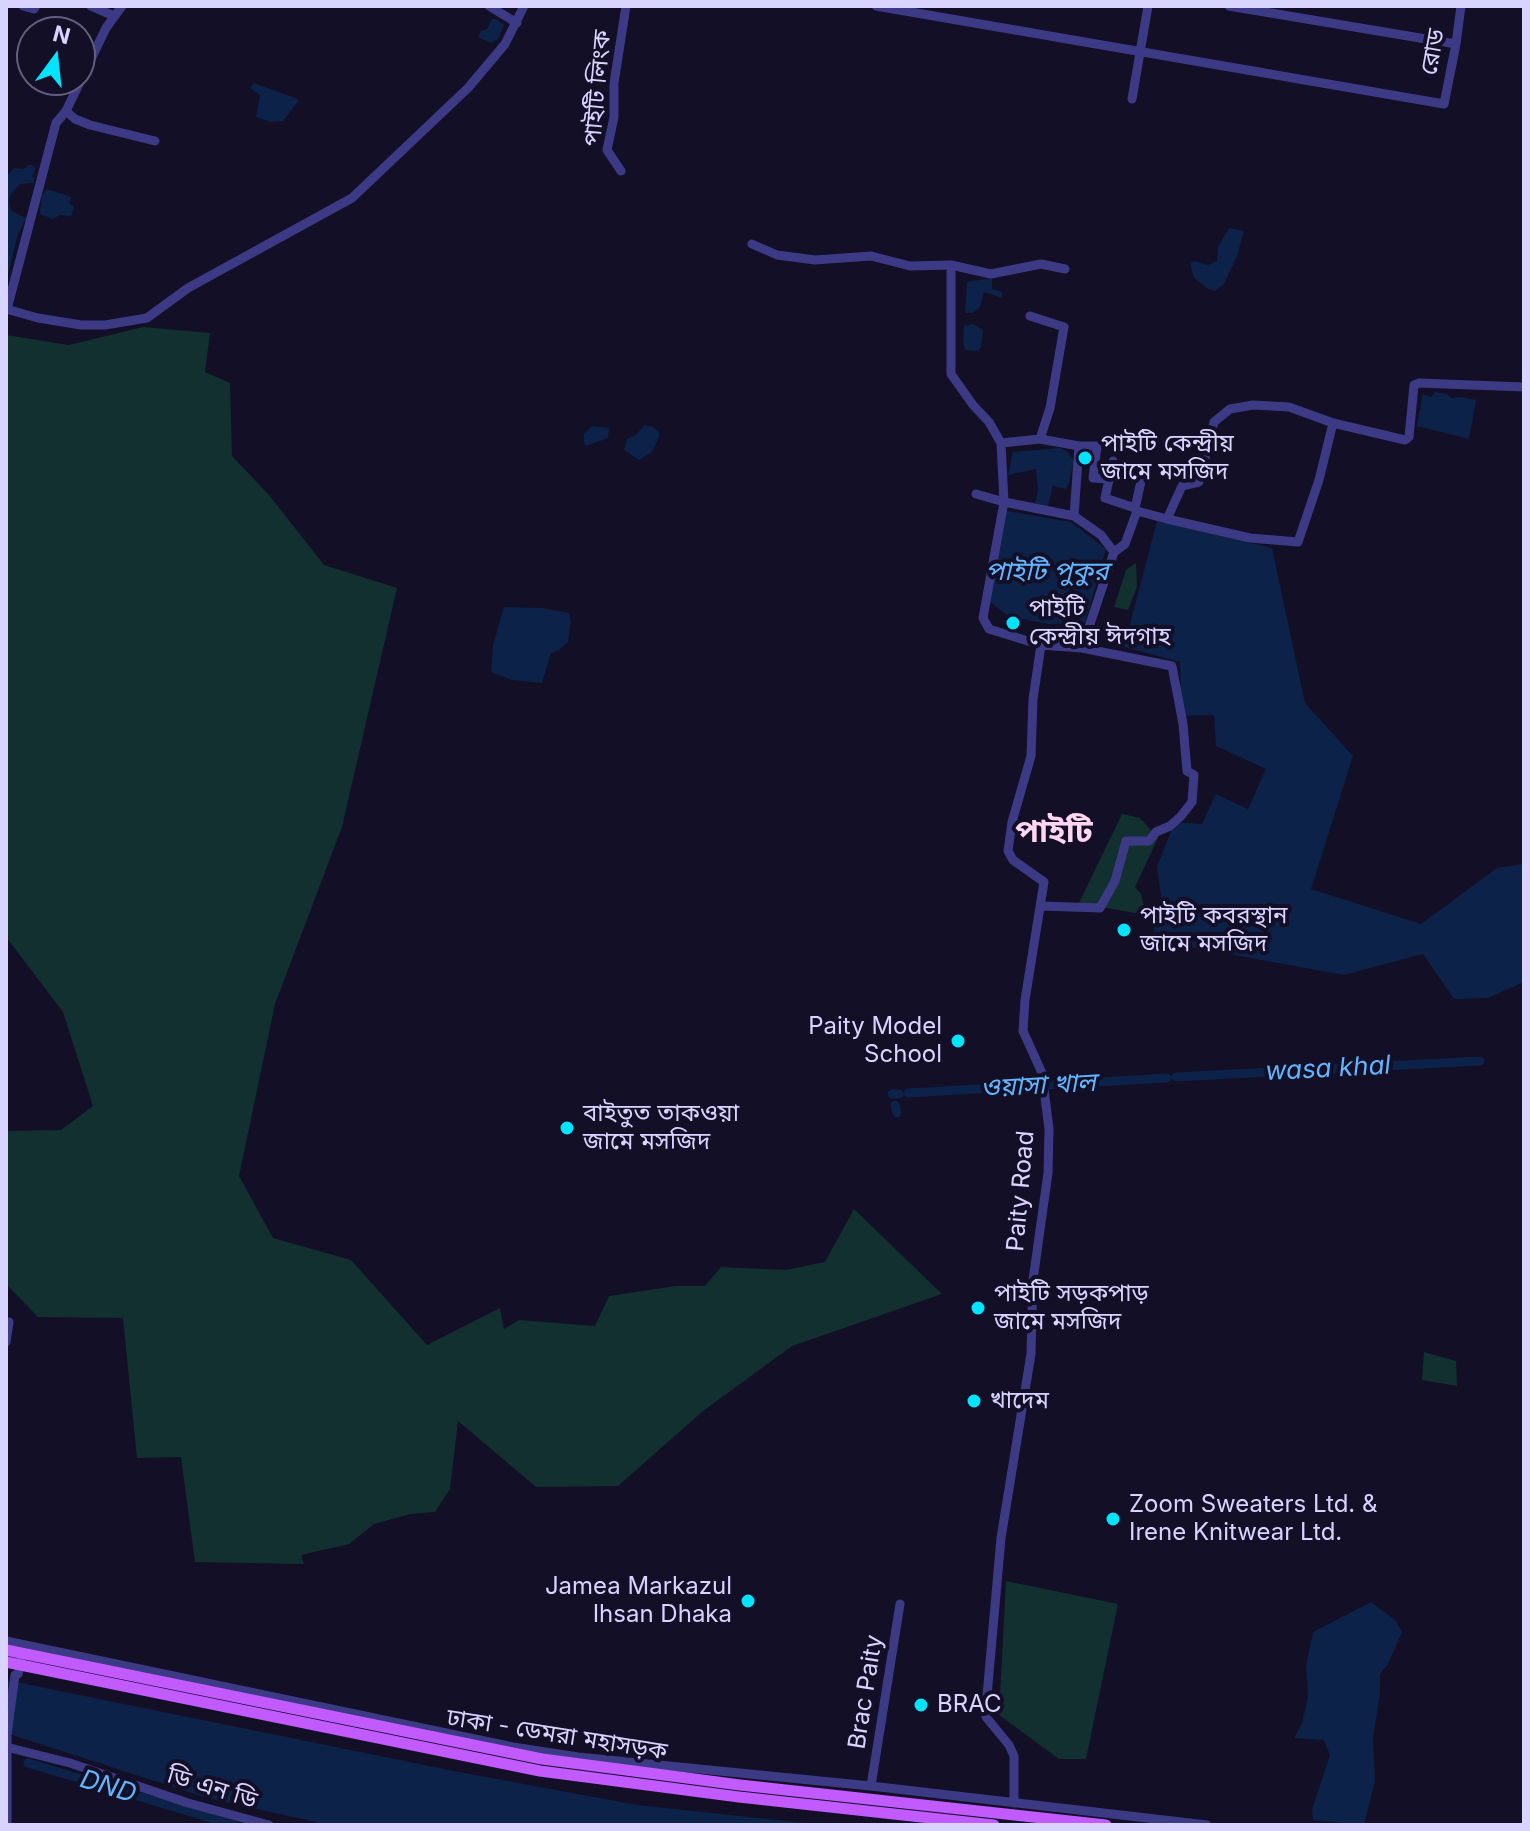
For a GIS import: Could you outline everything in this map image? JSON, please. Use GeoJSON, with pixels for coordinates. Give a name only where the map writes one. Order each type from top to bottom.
{"type":"FeatureCollection","features":[{"type":"Feature","properties":{"kind":"main road","name":"ঢাকা - ডেমরা মহাসড়ক"},"geometry":{"type":"LineString","coordinates":[[13,1644],[542,1759],[740,1785],[1106,1825]]}},
{"type":"Feature","properties":{"kind":"main road","name":"ঢাকা - ডেমরা মহাসড়ক"},"geometry":{"type":"LineString","coordinates":[[6,1662],[540,1771],[994,1825]]}},
{"type":"Feature","properties":{"kind":"street"},"geometry":{"type":"LineString","coordinates":[[23,6],[34,9],[36,6]]}},
{"type":"Feature","properties":{"kind":"street"},"geometry":{"type":"LineString","coordinates":[[91,6],[114,16]]}},
{"type":"Feature","properties":{"kind":"street"},"geometry":{"type":"LineString","coordinates":[[122,6],[66,111],[56,123],[6,309],[81,325],[105,325],[147,318],[188,288],[352,198],[468,88],[505,44],[524,6]]}},
{"type":"Feature","properties":{"kind":"street"},"geometry":{"type":"LineString","coordinates":[[489,6],[517,23]]}},
{"type":"Feature","properties":{"kind":"street","name":"পাইটি লিংক"},"geometry":{"type":"LineString","coordinates":[[621,171],[607,150],[614,117],[614,83],[626,6]]}},
{"type":"Feature","properties":{"kind":"street"},"geometry":{"type":"LineString","coordinates":[[876,6],[1141,50]]}},
{"type":"Feature","properties":{"kind":"street"},"geometry":{"type":"LineString","coordinates":[[1132,99],[1148,6]]}},
{"type":"Feature","properties":{"kind":"street"},"geometry":{"type":"LineString","coordinates":[[1229,6],[1456,44]]}},
{"type":"Feature","properties":{"kind":"street","name":"রোড"},"geometry":{"type":"LineString","coordinates":[[1141,50],[1444,104],[1461,6]]}},
{"type":"Feature","properties":{"kind":"street"},"geometry":{"type":"LineString","coordinates":[[66,111],[90,125],[155,141]]}},
{"type":"Feature","properties":{"kind":"street"},"geometry":{"type":"LineString","coordinates":[[752,244],[777,255],[815,260],[871,256],[910,266],[951,265],[991,274],[1041,264],[1065,269]]}},
{"type":"Feature","properties":{"kind":"street"},"geometry":{"type":"LineString","coordinates":[[951,265],[951,374],[989,422],[1001,443],[1004,502],[983,618],[989,629],[1041,645],[1082,648],[1172,666],[1183,724],[1187,771],[1194,775],[1192,802],[1181,816],[1170,826],[1156,832],[1149,841],[1126,841],[1115,881],[1100,908],[1042,906]]}},
{"type":"Feature","properties":{"kind":"street"},"geometry":{"type":"LineString","coordinates":[[1030,316],[1064,327],[1050,408],[1040,439]]}},
{"type":"Feature","properties":{"kind":"street"},"geometry":{"type":"LineString","coordinates":[[1167,519],[1182,486],[1199,482],[1214,422],[1230,409],[1253,405],[1289,407],[1333,423],[1405,440],[1409,437],[1414,385],[1524,387]]}},
{"type":"Feature","properties":{"kind":"street"},"geometry":{"type":"LineString","coordinates":[[1113,461],[1105,498],[1167,519],[1250,538],[1298,542],[1319,480],[1333,423]]}},
{"type":"Feature","properties":{"kind":"street"},"geometry":{"type":"LineString","coordinates":[[1001,443],[1040,439],[1097,446],[1093,478],[1110,479]]}},
{"type":"Feature","properties":{"kind":"street"},"geometry":{"type":"LineString","coordinates":[[1074,516],[1079,446]]}},
{"type":"Feature","properties":{"kind":"street"},"geometry":{"type":"LineString","coordinates":[[1082,648],[1114,552],[1125,544],[1142,477]]}},
{"type":"Feature","properties":{"kind":"street"},"geometry":{"type":"LineString","coordinates":[[976,494],[1074,516],[1101,535],[1114,552]]}},
{"type":"Feature","properties":{"kind":"street","name":"Paity Road"},"geometry":{"type":"LineString","coordinates":[[1014,1803],[1014,1756],[1001,1733],[986,1717],[986,1707],[1001,1538],[1031,1354],[1033,1280],[1048,1173],[1049,1129],[1042,1073],[1023,1031],[1044,882],[1013,860],[1008,851],[1012,822],[1031,756],[1033,699],[1041,645]]}},
{"type":"Feature","properties":{"kind":"street"},"geometry":{"type":"LineString","coordinates":[[6,1342],[9,1322]]}},
{"type":"Feature","properties":{"kind":"street","name":"Brac Paity"},"geometry":{"type":"LineString","coordinates":[[871,1786],[900,1604]]}},
{"type":"Feature","properties":{"kind":"street"},"geometry":{"type":"LineString","coordinates":[[7,1825],[6,1747],[14,1677],[18,1674],[13,1644],[513,1747],[578,1757],[871,1786],[1207,1825]]}},
{"type":"Feature","properties":{"kind":"street","name":"ডি এন ডি"},"geometry":{"type":"LineString","coordinates":[[6,1747],[70,1763],[188,1803],[269,1825]]}},
{"type":"Feature","properties":{"kind":"green space"},"geometry":{"type":"Polygon","coordinates":[[[143,327],[210,333],[205,372],[230,383],[232,456],[269,495],[324,565],[397,588],[342,827],[275,1004],[239,1176],[273,1238],[351,1260],[427,1345],[500,1308],[504,1329],[519,1320],[595,1326],[609,1296],[676,1286],[705,1286],[721,1267],[786,1270],[825,1262],[854,1209],[942,1294],[792,1346],[703,1411],[618,1486],[536,1487],[458,1421],[450,1489],[435,1512],[410,1514],[374,1524],[349,1544],[301,1555],[304,1564],[195,1562],[181,1457],[137,1458],[123,1318],[38,1317],[6,1284],[6,1131],[61,1130],[93,1106],[63,1012],[6,937],[6,335],[69,345],[143,327]]]}},
{"type":"Feature","properties":{"kind":"green space"},"geometry":{"type":"Polygon","coordinates":[[[1136,563],[1137,587],[1128,610],[1114,607],[1126,570],[1136,563]]]}},
{"type":"Feature","properties":{"kind":"green space"},"geometry":{"type":"Polygon","coordinates":[[[1122,814],[1140,818],[1158,838],[1135,887],[1141,894],[1146,915],[1079,903],[1122,814]]]}},
{"type":"Feature","properties":{"kind":"green space"},"geometry":{"type":"Polygon","coordinates":[[[1424,1352],[1456,1361],[1457,1386],[1422,1380],[1424,1352]]]}},
{"type":"Feature","properties":{"kind":"green space"},"geometry":{"type":"Polygon","coordinates":[[[1006,1581],[1118,1604],[1086,1759],[1059,1759],[999,1715],[1006,1581]]]}},
{"type":"Feature","properties":{"kind":"water"},"geometry":{"type":"Polygon","coordinates":[[[492,19],[504,25],[498,39],[491,43],[478,37],[492,19]]]}},
{"type":"Feature","properties":{"kind":"water"},"geometry":{"type":"Polygon","coordinates":[[[254,83],[299,100],[283,121],[271,122],[256,117],[260,95],[250,88],[254,83]]]}},
{"type":"Feature","properties":{"kind":"water"},"geometry":{"type":"Polygon","coordinates":[[[28,165],[36,169],[32,176],[35,178],[33,183],[20,184],[9,200],[11,211],[26,218],[18,234],[6,283],[6,177],[14,168],[24,169],[28,165]]]}},
{"type":"Feature","properties":{"kind":"water"},"geometry":{"type":"Polygon","coordinates":[[[47,189],[71,197],[69,203],[74,207],[71,216],[60,215],[53,219],[40,214],[42,195],[47,189]]]}},
{"type":"Feature","properties":{"kind":"water"},"geometry":{"type":"Polygon","coordinates":[[[1229,228],[1244,231],[1224,284],[1215,291],[1194,278],[1190,264],[1194,261],[1208,265],[1217,261],[1218,247],[1229,228]]]}},
{"type":"Feature","properties":{"kind":"water"},"geometry":{"type":"Polygon","coordinates":[[[992,278],[992,289],[1002,292],[1002,298],[984,292],[980,307],[973,313],[965,313],[967,282],[992,278]]]}},
{"type":"Feature","properties":{"kind":"water"},"geometry":{"type":"Polygon","coordinates":[[[973,324],[983,330],[978,351],[965,350],[963,342],[964,326],[973,324]]]}},
{"type":"Feature","properties":{"kind":"water"},"geometry":{"type":"Polygon","coordinates":[[[1435,392],[1451,398],[1476,400],[1469,439],[1417,426],[1423,394],[1431,397],[1435,392]]]}},
{"type":"Feature","properties":{"kind":"water"},"geometry":{"type":"Polygon","coordinates":[[[644,425],[653,427],[659,432],[659,437],[652,452],[639,460],[624,450],[627,439],[637,434],[644,425]]]}},
{"type":"Feature","properties":{"kind":"water"},"geometry":{"type":"Polygon","coordinates":[[[592,426],[609,428],[608,438],[586,446],[584,434],[592,426]]]}},
{"type":"Feature","properties":{"kind":"water"},"geometry":{"type":"Polygon","coordinates":[[[1060,448],[1068,452],[1074,461],[1066,489],[1053,486],[1047,510],[1034,508],[1038,490],[1036,469],[1008,475],[1013,452],[1060,448]]]}},
{"type":"Feature","properties":{"kind":"water","name":"পাইটি পুকুর"},"geometry":{"type":"Polygon","coordinates":[[[1007,511],[1071,522],[1106,549],[1085,623],[1048,624],[1008,616],[990,602],[1007,511]]]}},
{"type":"Feature","properties":{"kind":"water"},"geometry":{"type":"Polygon","coordinates":[[[1157,521],[1272,548],[1305,703],[1353,756],[1311,889],[1421,924],[1497,868],[1524,864],[1524,982],[1488,998],[1454,999],[1423,954],[1344,975],[1152,940],[1161,895],[1157,866],[1175,822],[1202,824],[1216,794],[1248,809],[1266,769],[1216,746],[1214,715],[1182,716],[1180,662],[1124,647],[1157,521]]]}},
{"type":"Feature","properties":{"kind":"water"},"geometry":{"type":"Polygon","coordinates":[[[504,607],[542,608],[569,613],[568,642],[551,653],[542,683],[512,680],[491,672],[493,645],[504,607]]]}},
{"type":"Feature","properties":{"kind":"water"},"geometry":{"type":"Polygon","coordinates":[[[1371,1602],[1396,1621],[1402,1632],[1388,1664],[1380,1674],[1373,1738],[1375,1781],[1364,1825],[1313,1820],[1312,1809],[1330,1755],[1324,1740],[1294,1738],[1302,1723],[1308,1697],[1306,1666],[1313,1632],[1371,1602]]]}},
{"type":"Feature","properties":{"kind":"water"},"geometry":{"type":"Polygon","coordinates":[[[6,1680],[637,1805],[824,1825],[329,1825],[207,1798],[6,1733],[6,1680]]]}},
{"type":"Feature","properties":{"kind":"waterway","name":"wasa khal"},"geometry":{"type":"LineString","coordinates":[[1176,1077],[1480,1061]]}},
{"type":"Feature","properties":{"kind":"waterway","name":"ওয়াসা খাল"},"geometry":{"type":"LineString","coordinates":[[908,1093],[1167,1078]]}},
{"type":"Feature","properties":{"kind":"waterway","name":"wasa khal"},"geometry":{"type":"LineString","coordinates":[[892,1094],[899,1094]]}},
{"type":"Feature","properties":{"kind":"waterway","name":"wasa khal"},"geometry":{"type":"LineString","coordinates":[[895,1105],[897,1113]]}},
{"type":"Feature","properties":{"kind":"waterway","name":"DND"},"geometry":{"type":"LineString","coordinates":[[28,1763],[234,1825]]}},
{"type":"Feature","properties":{"kind":"place","name":"পাইটি কেন্দ্রীয় জামে মসজিদ"},"geometry":{"type":"Point","coordinates":[1085,458]}},
{"type":"Feature","properties":{"kind":"place","name":"পাইটি কেন্দ্রীয় ঈদগাহ"},"geometry":{"type":"Point","coordinates":[1013,623]}},
{"type":"Feature","properties":{"kind":"place","name":"পাইটি কবরস্থান জামে মসজিদ"},"geometry":{"type":"Point","coordinates":[1124,930]}},
{"type":"Feature","properties":{"kind":"place","name":"Paity Model School"},"geometry":{"type":"Point","coordinates":[958,1041]}},
{"type":"Feature","properties":{"kind":"place","name":"বাইতুত তাকওয়া জামে মসজিদ"},"geometry":{"type":"Point","coordinates":[567,1128]}},
{"type":"Feature","properties":{"kind":"place","name":"পাইটি সড়কপাড় জামে মসজিদ"},"geometry":{"type":"Point","coordinates":[978,1308]}},
{"type":"Feature","properties":{"kind":"place","name":"খাদেম"},"geometry":{"type":"Point","coordinates":[974,1401]}},
{"type":"Feature","properties":{"kind":"place","name":"Zoom Sweaters Ltd. & Irene Knitwear Ltd."},"geometry":{"type":"Point","coordinates":[1113,1519]}},
{"type":"Feature","properties":{"kind":"place","name":"Jamea Markazul Ihsan Dhaka"},"geometry":{"type":"Point","coordinates":[748,1601]}},
{"type":"Feature","properties":{"kind":"place","name":"BRAC"},"geometry":{"type":"Point","coordinates":[921,1705]}},
{"type":"Feature","properties":{"kind":"district","name":"পাইটি"},"geometry":{"type":"Point","coordinates":[1054,832]}}]}
